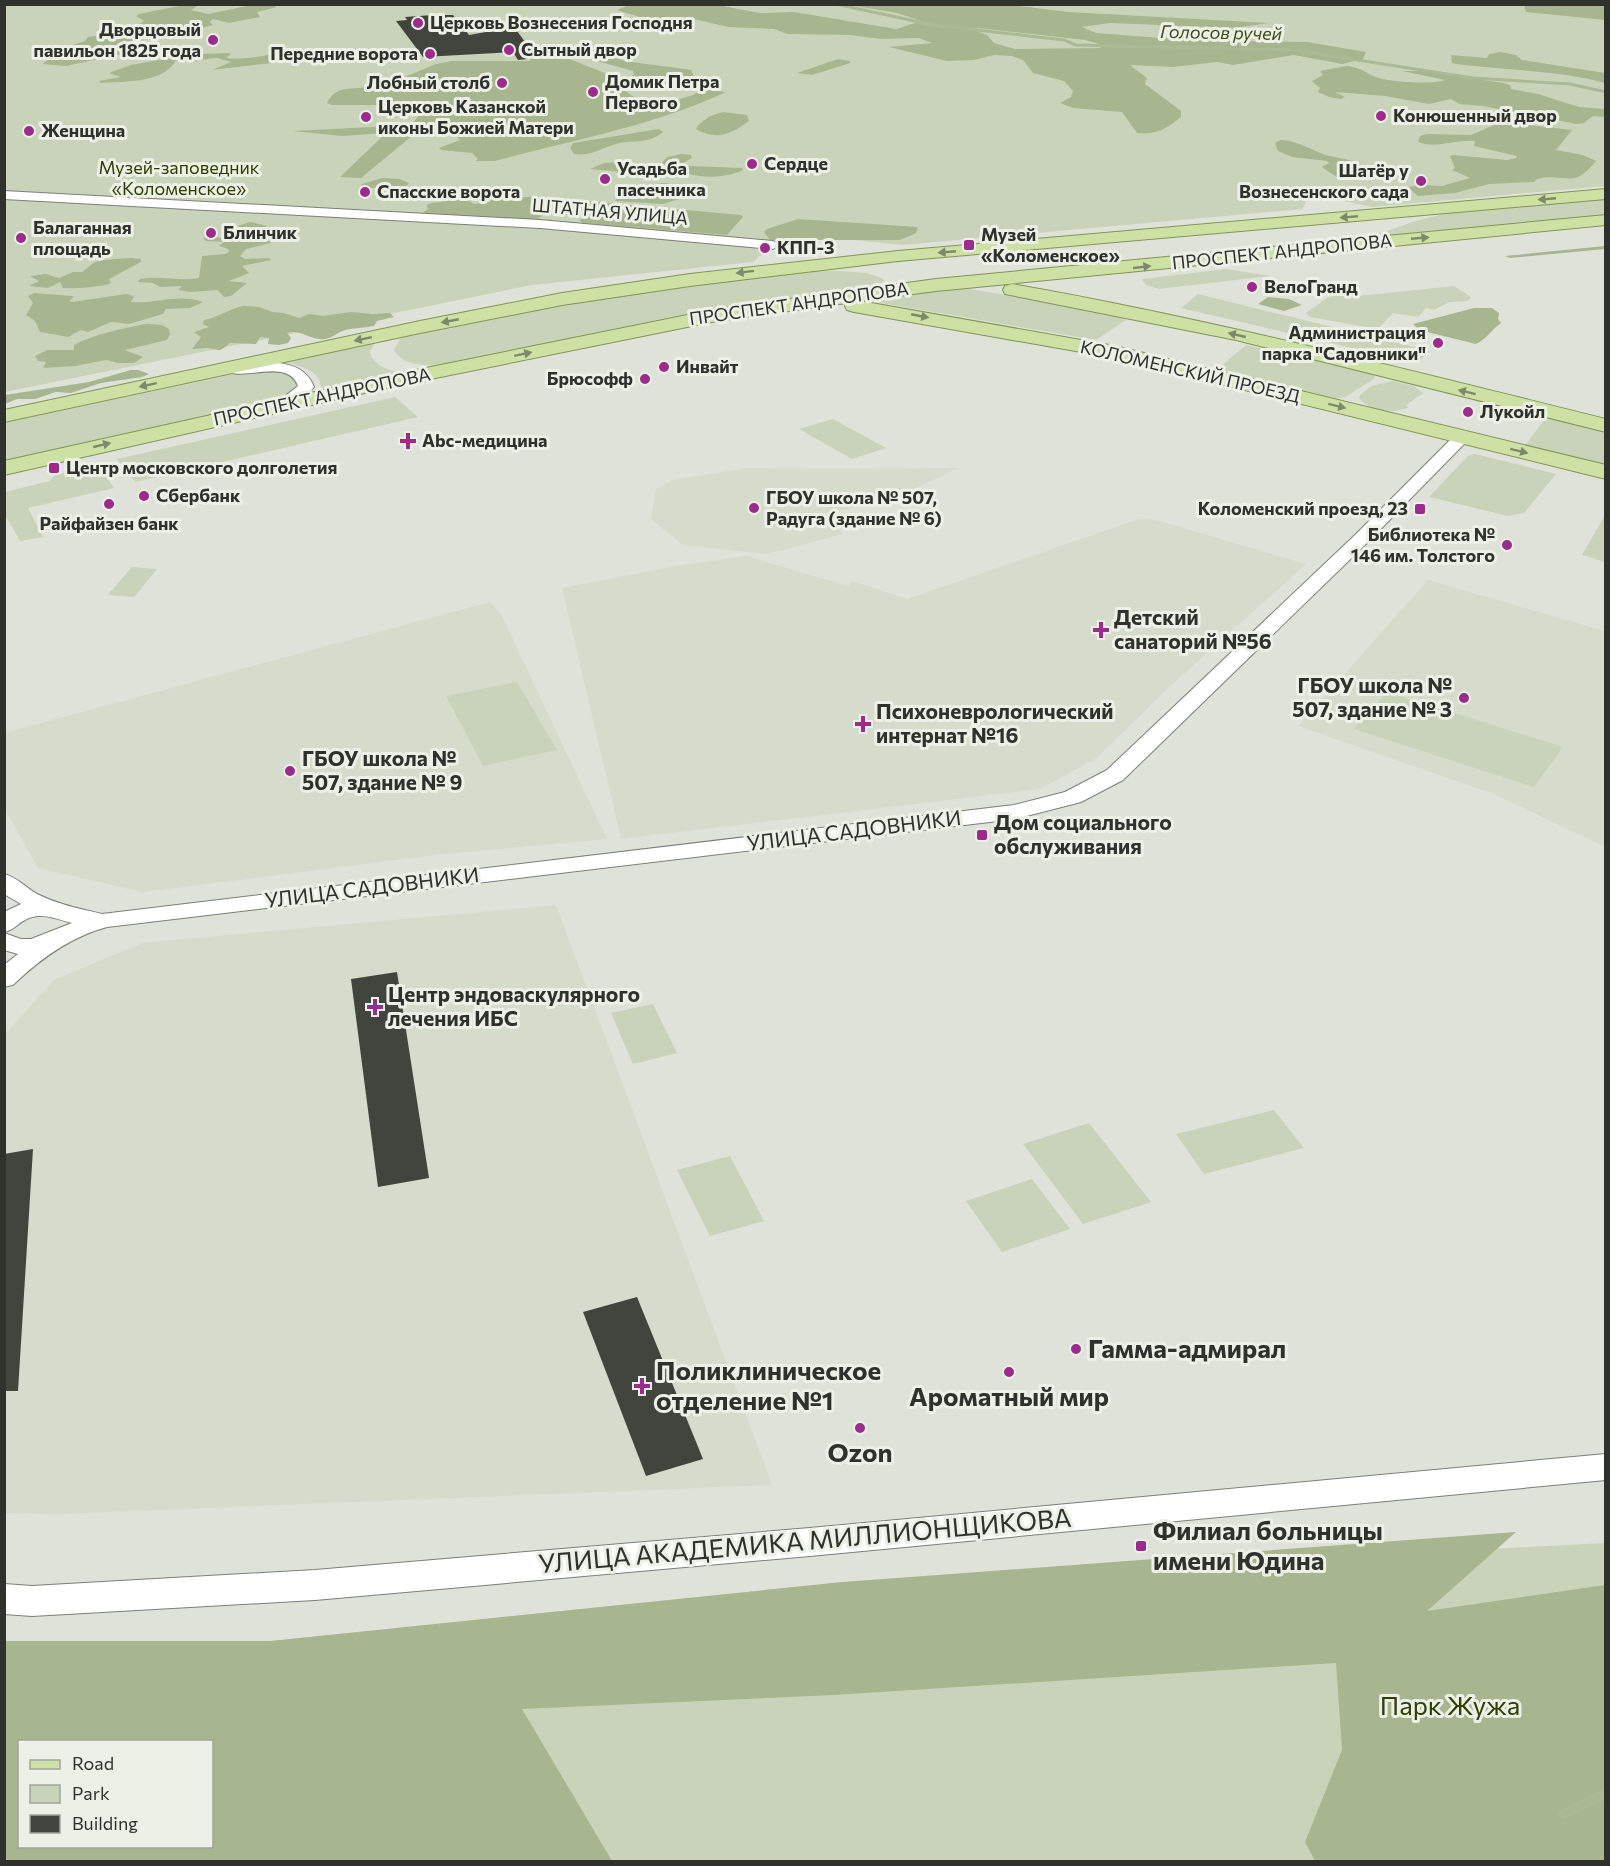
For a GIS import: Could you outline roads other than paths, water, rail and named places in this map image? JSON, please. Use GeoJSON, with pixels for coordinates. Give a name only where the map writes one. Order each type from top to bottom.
{"type":"FeatureCollection","features":[{"type":"Feature","properties":{"kind":"main road","name":"ПРОСПЕКТ АНДРОПОВА"},"geometry":{"type":"LineString","coordinates":[[4,416],[420,327],[576,297],[840,262],[1605,194]]}},
{"type":"Feature","properties":{"kind":"main road","name":"ПРОСПЕКТ АНДРОПОВА"},"geometry":{"type":"LineString","coordinates":[[4,468],[466,366],[685,321],[769,307],[966,283],[1605,220]]}},
{"type":"Feature","properties":{"kind":"main road"},"geometry":{"type":"LineString","coordinates":[[840,262],[879,266],[1126,310],[1239,335],[1605,426]]}},
{"type":"Feature","properties":{"kind":"main road"},"geometry":{"type":"LineString","coordinates":[[803,266],[867,271],[890,279],[890,283],[882,288],[856,295]]}},
{"type":"Feature","properties":{"kind":"main road"},"geometry":{"type":"LineString","coordinates":[[1074,273],[1047,279],[1038,285],[1049,290],[1119,305],[1126,310]]}},
{"type":"Feature","properties":{"kind":"main road","name":"КОЛОМЕНСКИЙ ПРОЕЗД"},"geometry":{"type":"LineString","coordinates":[[769,307],[823,305],[881,309],[1115,352],[1605,472]]}},
{"type":"Feature","properties":{"kind":"main road"},"geometry":{"type":"LineString","coordinates":[[420,327],[394,339],[388,346],[391,357],[422,367],[466,366]]}},
{"type":"Feature","properties":{"kind":"street","name":"ШТАТНАЯ УЛИЦА"},"geometry":{"type":"LineString","coordinates":[[4,195],[540,224],[773,245]]}},
{"type":"Feature","properties":{"kind":"street"},"geometry":{"type":"LineString","coordinates":[[205,373],[268,367],[294,372],[304,381],[306,387],[298,396],[256,411]]}},
{"type":"Feature","properties":{"kind":"street","name":"УЛИЦА САДОВНИКИ"},"geometry":{"type":"LineString","coordinates":[[5,925],[26,911],[72,929],[105,920],[1015,813],[1073,798],[1116,775],[1361,539],[1462,437]]}},
{"type":"Feature","properties":{"kind":"street"},"geometry":{"type":"LineString","coordinates":[[4,881],[12,890],[25,897],[57,924]]}},
{"type":"Feature","properties":{"kind":"street"},"geometry":{"type":"LineString","coordinates":[[4,881],[10,906],[5,925]]}},
{"type":"Feature","properties":{"kind":"street","name":"УЛИЦА САДОВНИКИ"},"geometry":{"type":"LineString","coordinates":[[4,940],[9,944],[25,947],[57,924]]}},
{"type":"Feature","properties":{"kind":"street","name":"УЛИЦА САДОВНИКИ"},"geometry":{"type":"LineString","coordinates":[[4,979],[57,924]]}},
{"type":"Feature","properties":{"kind":"street","name":"УЛИЦА АКАДЕМИКА МИЛЛИОНЩИКОВА"},"geometry":{"type":"LineString","coordinates":[[4,1599],[32,1601],[315,1585],[810,1542],[1605,1467]]}},
{"type":"Feature","properties":{"kind":"waterway","name":"Голосов ручей"},"geometry":{"type":"LineString","coordinates":[[836,4],[933,25],[1064,40],[1076,45],[1293,50],[1473,78],[1570,84],[1606,92]]}},
{"type":"Feature","properties":{"kind":"waterway"},"geometry":{"type":"LineString","coordinates":[[1564,1814],[1606,1793]]}},
{"type":"Feature","properties":{"kind":"place","name":"Церковь Вознесения Господня"},"geometry":{"type":"Point","coordinates":[418,23]}},
{"type":"Feature","properties":{"kind":"place","name":"Дворцовый павильон 1825 года"},"geometry":{"type":"Point","coordinates":[213,40]}},
{"type":"Feature","properties":{"kind":"place","name":"Сытный двор"},"geometry":{"type":"Point","coordinates":[509,50]}},
{"type":"Feature","properties":{"kind":"place","name":"Передние ворота"},"geometry":{"type":"Point","coordinates":[430,54]}},
{"type":"Feature","properties":{"kind":"place","name":"Лобный столб"},"geometry":{"type":"Point","coordinates":[502,83]}},
{"type":"Feature","properties":{"kind":"place","name":"Домик Петра Первого"},"geometry":{"type":"Point","coordinates":[593,92]}},
{"type":"Feature","properties":{"kind":"place","name":"Конюшенный двор"},"geometry":{"type":"Point","coordinates":[1381,116]}},
{"type":"Feature","properties":{"kind":"place","name":"Церковь Казанской иконы Божией Матери"},"geometry":{"type":"Point","coordinates":[366,117]}},
{"type":"Feature","properties":{"kind":"place","name":"Женщина"},"geometry":{"type":"Point","coordinates":[29,131]}},
{"type":"Feature","properties":{"kind":"place","name":"Сердце"},"geometry":{"type":"Point","coordinates":[752,164]}},
{"type":"Feature","properties":{"kind":"place","name":"Усадьба пасечника"},"geometry":{"type":"Point","coordinates":[605,179]}},
{"type":"Feature","properties":{"kind":"place","name":"Шатёр у Вознесенского сада"},"geometry":{"type":"Point","coordinates":[1421,181]}},
{"type":"Feature","properties":{"kind":"place","name":"Спасские ворота"},"geometry":{"type":"Point","coordinates":[365,192]}},
{"type":"Feature","properties":{"kind":"place","name":"Блинчик"},"geometry":{"type":"Point","coordinates":[211,233]}},
{"type":"Feature","properties":{"kind":"place","name":"Балаганная площадь"},"geometry":{"type":"Point","coordinates":[21,238]}},
{"type":"Feature","properties":{"kind":"place","name":"Музей «Коломенское»"},"geometry":{"type":"Point","coordinates":[969,245]}},
{"type":"Feature","properties":{"kind":"place","name":"КПП-3"},"geometry":{"type":"Point","coordinates":[765,248]}},
{"type":"Feature","properties":{"kind":"place","name":"ВелоГранд"},"geometry":{"type":"Point","coordinates":[1252,287]}},
{"type":"Feature","properties":{"kind":"place","name":"Администрация парка \"Садовники\""},"geometry":{"type":"Point","coordinates":[1438,343]}},
{"type":"Feature","properties":{"kind":"place","name":"Инвайт"},"geometry":{"type":"Point","coordinates":[664,367]}},
{"type":"Feature","properties":{"kind":"place","name":"Брюсофф"},"geometry":{"type":"Point","coordinates":[645,379]}},
{"type":"Feature","properties":{"kind":"place","name":"Лукойл"},"geometry":{"type":"Point","coordinates":[1468,412]}},
{"type":"Feature","properties":{"kind":"place","name":"Abc-медицина"},"geometry":{"type":"Point","coordinates":[408,441]}},
{"type":"Feature","properties":{"kind":"place","name":"Центр московского долголетия"},"geometry":{"type":"Point","coordinates":[54,468]}},
{"type":"Feature","properties":{"kind":"place","name":"Сбербанк"},"geometry":{"type":"Point","coordinates":[144,496]}},
{"type":"Feature","properties":{"kind":"place","name":"Райфайзен банк"},"geometry":{"type":"Point","coordinates":[109,504]}},
{"type":"Feature","properties":{"kind":"place","name":"ГБОУ школа № 507, Радуга (здание № 6)"},"geometry":{"type":"Point","coordinates":[754,508]}},
{"type":"Feature","properties":{"kind":"place","name":"Коломенский проезд, 23"},"geometry":{"type":"Point","coordinates":[1420,509]}},
{"type":"Feature","properties":{"kind":"place","name":"Библиотека № 146 им. Толстого"},"geometry":{"type":"Point","coordinates":[1507,545]}},
{"type":"Feature","properties":{"kind":"place","name":"Детский санаторий №56"},"geometry":{"type":"Point","coordinates":[1101,630]}},
{"type":"Feature","properties":{"kind":"place","name":"ГБОУ школа № 507, здание № 3"},"geometry":{"type":"Point","coordinates":[1464,698]}},
{"type":"Feature","properties":{"kind":"place","name":"Психоневрологический интернат №16"},"geometry":{"type":"Point","coordinates":[863,724]}},
{"type":"Feature","properties":{"kind":"place","name":"ГБОУ школа № 507, здание № 9"},"geometry":{"type":"Point","coordinates":[290,771]}},
{"type":"Feature","properties":{"kind":"place","name":"Дом социального обслуживания"},"geometry":{"type":"Point","coordinates":[982,835]}},
{"type":"Feature","properties":{"kind":"place","name":"Центр эндоваскулярного лечения ИБС"},"geometry":{"type":"Point","coordinates":[375,1007]}},
{"type":"Feature","properties":{"kind":"place","name":"Гамма-адмирал"},"geometry":{"type":"Point","coordinates":[1076,1349]}},
{"type":"Feature","properties":{"kind":"place","name":"Ароматный мир"},"geometry":{"type":"Point","coordinates":[1009,1372]}},
{"type":"Feature","properties":{"kind":"place","name":"Поликлиническое отделение №1"},"geometry":{"type":"Point","coordinates":[642,1386]}},
{"type":"Feature","properties":{"kind":"place","name":"Ozon"},"geometry":{"type":"Point","coordinates":[860,1428]}},
{"type":"Feature","properties":{"kind":"place","name":"Филиал больницы имени Юдина"},"geometry":{"type":"Point","coordinates":[1141,1546]}},
{"type":"Feature","properties":{"kind":"park label","name":"Музей-заповедник «Коломенское»"},"geometry":{"type":"Point","coordinates":[179,178]}},
{"type":"Feature","properties":{"kind":"park label","name":"Парк Жужа"},"geometry":{"type":"Point","coordinates":[1450,1706]}}]}
